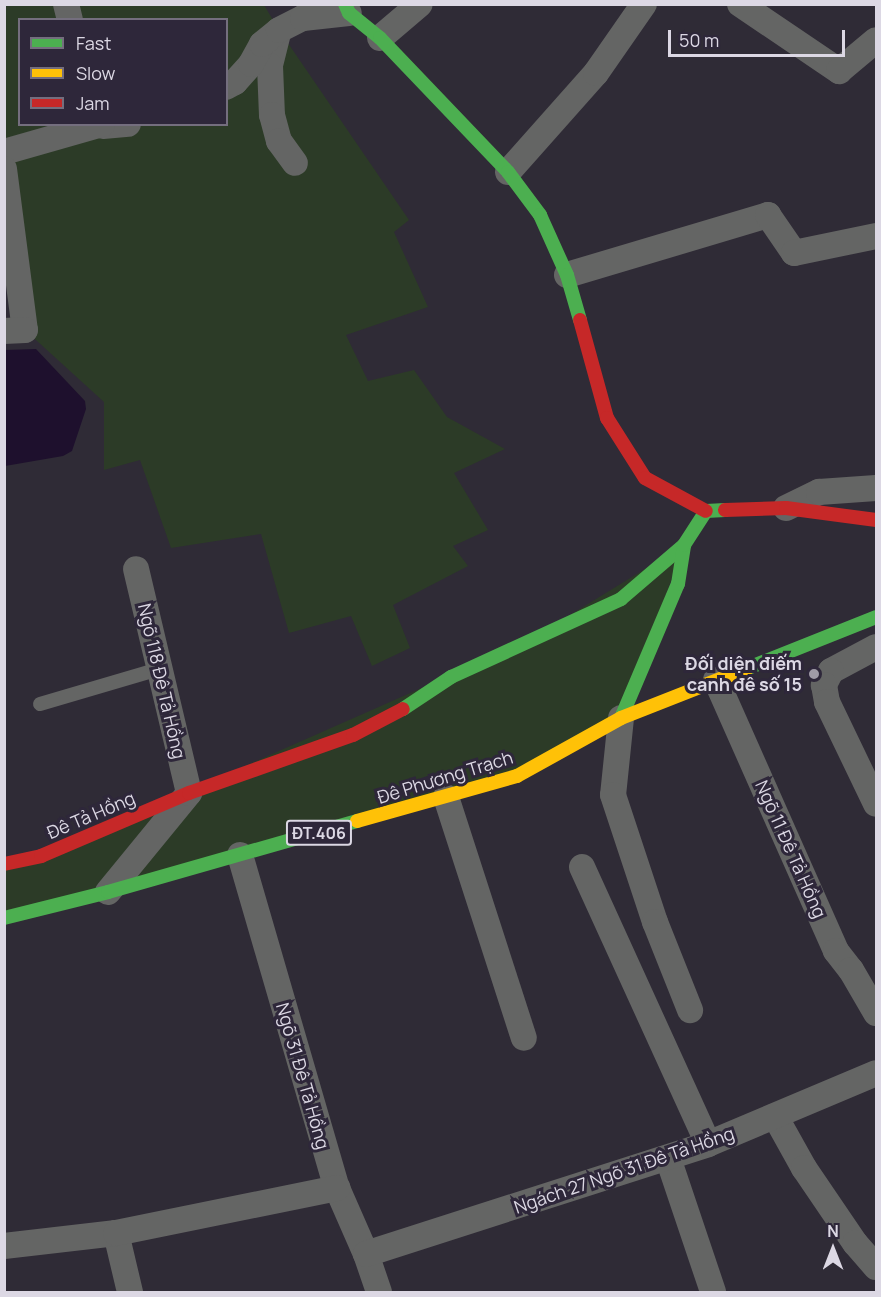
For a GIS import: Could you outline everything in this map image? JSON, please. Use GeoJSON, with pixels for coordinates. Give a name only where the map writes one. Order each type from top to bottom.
{"type":"FeatureCollection","features":[{"type":"Feature","properties":{"kind":"street"},"geometry":{"type":"LineString","coordinates":[[380,38],[420,4]]}},
{"type":"Feature","properties":{"kind":"street"},"geometry":{"type":"LineString","coordinates":[[508,172],[596,73],[644,4]]}},
{"type":"Feature","properties":{"kind":"street"},"geometry":{"type":"LineString","coordinates":[[740,4],[839,71],[876,40]]}},
{"type":"Feature","properties":{"kind":"street"},"geometry":{"type":"LineString","coordinates":[[228,86],[235,82],[251,64],[262,44],[279,30],[303,18],[347,8],[380,38],[508,172],[540,215],[567,275],[607,418],[645,478],[706,512],[786,508],[876,520]]}},
{"type":"Feature","properties":{"kind":"street"},"geometry":{"type":"LineString","coordinates":[[279,30],[270,66],[272,115],[279,141],[295,163]]}},
{"type":"Feature","properties":{"kind":"street"},"geometry":{"type":"LineString","coordinates":[[4,152],[98,126]]}},
{"type":"Feature","properties":{"kind":"street"},"geometry":{"type":"LineString","coordinates":[[4,170],[25,330],[4,331]]}},
{"type":"Feature","properties":{"kind":"street"},"geometry":{"type":"LineString","coordinates":[[567,275],[768,215],[794,253],[876,237]]}},
{"type":"Feature","properties":{"kind":"street"},"geometry":{"type":"LineString","coordinates":[[786,508],[819,492],[876,488]]}},
{"type":"Feature","properties":{"kind":"street"},"geometry":{"type":"LineString","coordinates":[[690,1010],[655,922],[613,795],[621,718],[678,584],[684,545],[706,512]]}},
{"type":"Feature","properties":{"kind":"street","name":"Đê Tả Hồng"},"geometry":{"type":"LineString","coordinates":[[4,864],[41,856],[189,793],[354,735],[398,712],[451,677],[621,599],[684,545]]}},
{"type":"Feature","properties":{"kind":"street","name":"Ngõ 118 Đê Tả Hồng"},"geometry":{"type":"LineString","coordinates":[[136,569],[189,793]]}},
{"type":"Feature","properties":{"kind":"street","name":"Đê Phương Trạch"},"geometry":{"type":"LineString","coordinates":[[4,918],[108,892],[517,777],[621,718],[876,617]]}},
{"type":"Feature","properties":{"kind":"street"},"geometry":{"type":"LineString","coordinates":[[876,647],[831,671],[824,685],[827,702],[876,804]]}},
{"type":"Feature","properties":{"kind":"street","name":"Ngõ 11 Đê Tả Hồng"},"geometry":{"type":"LineString","coordinates":[[716,680],[836,951],[851,970],[876,1013]]}},
{"type":"Feature","properties":{"kind":"street"},"geometry":{"type":"LineString","coordinates":[[108,892],[189,793]]}},
{"type":"Feature","properties":{"kind":"street"},"geometry":{"type":"LineString","coordinates":[[446,796],[524,1038]]}},
{"type":"Feature","properties":{"kind":"street","name":"Ngõ 31 Đê Tả Hồng"},"geometry":{"type":"LineString","coordinates":[[240,855],[337,1188],[366,1254],[379,1293]]}},
{"type":"Feature","properties":{"kind":"street"},"geometry":{"type":"LineString","coordinates":[[582,867],[708,1144]]}},
{"type":"Feature","properties":{"kind":"street","name":"Ngách 27 Ngõ 31 Đê Tả Hồng"},"geometry":{"type":"LineString","coordinates":[[366,1254],[708,1144],[876,1073]]}},
{"type":"Feature","properties":{"kind":"street"},"geometry":{"type":"LineString","coordinates":[[775,1116],[804,1168],[855,1243],[876,1267]]}},
{"type":"Feature","properties":{"kind":"street"},"geometry":{"type":"LineString","coordinates":[[668,1158],[713,1293]]}},
{"type":"Feature","properties":{"kind":"street"},"geometry":{"type":"LineString","coordinates":[[4,1246],[116,1233],[337,1188]]}},
{"type":"Feature","properties":{"kind":"street"},"geometry":{"type":"LineString","coordinates":[[116,1233],[130,1293]]}},
{"type":"Feature","properties":{"kind":"lane"},"geometry":{"type":"LineString","coordinates":[[40,704],[159,669]]}},
{"type":"Feature","properties":{"kind":"green space"},"geometry":{"type":"Polygon","coordinates":[[[4,5],[264,5],[409,220],[394,232],[428,307],[346,335],[368,381],[414,370],[447,417],[505,449],[454,473],[488,530],[453,546],[468,566],[393,605],[410,648],[372,666],[351,616],[289,633],[261,534],[171,548],[140,460],[104,470],[104,402],[25,330],[5,225],[4,5]]]}},
{"type":"Feature","properties":{"kind":"green space"},"geometry":{"type":"Polygon","coordinates":[[[684,545],[621,718],[517,776],[5,916],[5,864],[41,856],[526,642],[684,545]]]}},
{"type":"Feature","properties":{"kind":"shaded area"},"geometry":{"type":"Polygon","coordinates":[[[36,349],[85,401],[86,409],[72,451],[63,456],[5,466],[5,350],[36,349]]]}},
{"type":"Feature","properties":{"kind":"traffic: fast"},"geometry":{"type":"LineString","coordinates":[[345,4],[349,13],[380,38],[508,172],[540,215],[567,275],[580,320]]}},
{"type":"Feature","properties":{"kind":"traffic: fast"},"geometry":{"type":"LineString","coordinates":[[621,718],[678,584],[684,545],[706,511],[725,510]]}},
{"type":"Feature","properties":{"kind":"traffic: fast"},"geometry":{"type":"LineString","coordinates":[[403,709],[451,677],[621,599],[684,545]]}},
{"type":"Feature","properties":{"kind":"traffic: fast"},"geometry":{"type":"LineString","coordinates":[[748,668],[876,617]]}},
{"type":"Feature","properties":{"kind":"traffic: fast"},"geometry":{"type":"LineString","coordinates":[[4,918],[108,892],[357,821]]}},
{"type":"Feature","properties":{"kind":"traffic: slow"},"geometry":{"type":"LineString","coordinates":[[357,821],[517,776],[621,718],[748,668]]}},
{"type":"Feature","properties":{"kind":"traffic: jam"},"geometry":{"type":"LineString","coordinates":[[580,320],[607,418],[645,478],[706,511]]}},
{"type":"Feature","properties":{"kind":"traffic: jam"},"geometry":{"type":"LineString","coordinates":[[725,510],[786,508],[876,520]]}},
{"type":"Feature","properties":{"kind":"traffic: jam"},"geometry":{"type":"LineString","coordinates":[[4,864],[41,856],[189,793],[353,735],[403,709]]}},
{"type":"Feature","properties":{"kind":"place","name":"Đối diện điếm canh đê số 15"},"geometry":{"type":"Point","coordinates":[814,674]}}]}
